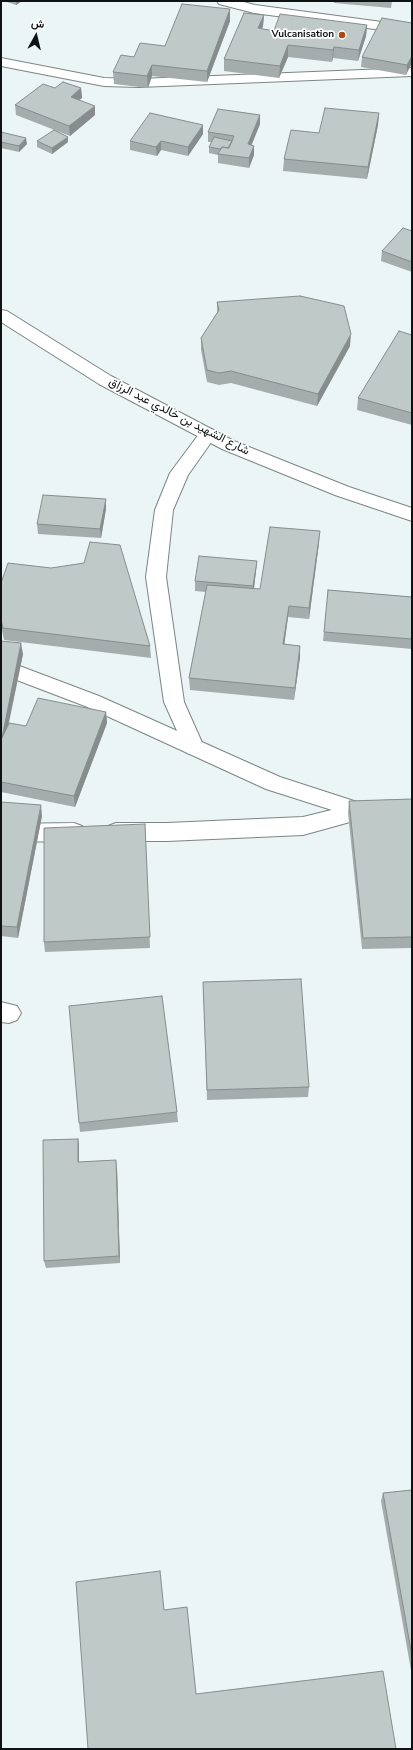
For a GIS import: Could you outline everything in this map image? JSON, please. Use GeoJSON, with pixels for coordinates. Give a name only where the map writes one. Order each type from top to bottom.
{"type":"FeatureCollection","features":[{"type":"Feature","properties":{"kind":"street"},"geometry":{"type":"LineString","coordinates":[[224,1],[254,10],[412,30]]}},
{"type":"Feature","properties":{"kind":"street"},"geometry":{"type":"LineString","coordinates":[[1,62],[104,82],[412,72]]}},
{"type":"Feature","properties":{"kind":"street","name":"شارع الشهيد بن خالدي عبد الرزاق"},"geometry":{"type":"LineString","coordinates":[[2,315],[105,380],[228,445],[342,491],[412,515]]}},
{"type":"Feature","properties":{"kind":"street"},"geometry":{"type":"LineString","coordinates":[[194,747],[174,702],[156,577],[164,510],[179,473],[208,434]]}},
{"type":"Feature","properties":{"kind":"street"},"geometry":{"type":"LineString","coordinates":[[1,666],[92,701],[273,783],[360,811],[412,814]]}},
{"type":"Feature","properties":{"kind":"street"},"geometry":{"type":"LineString","coordinates":[[1,833],[167,832],[303,826],[360,811]]}},
{"type":"Feature","properties":{"kind":"building"},"geometry":{"type":"Polygon","coordinates":[[[182,4],[230,9],[207,71],[152,65],[147,76],[113,72],[121,55],[134,57],[140,43],[165,46],[182,4]]]}},
{"type":"Feature","properties":{"kind":"building"},"geometry":{"type":"Polygon","coordinates":[[[244,13],[264,15],[258,28],[274,31],[280,14],[367,25],[359,50],[334,47],[333,50],[288,45],[280,66],[224,59],[244,13]]]}},
{"type":"Feature","properties":{"kind":"building"},"geometry":{"type":"Polygon","coordinates":[[[382,18],[412,23],[412,56],[407,65],[362,57],[382,18]]]}},
{"type":"Feature","properties":{"kind":"building"},"geometry":{"type":"Polygon","coordinates":[[[63,82],[81,88],[71,97],[95,106],[69,126],[15,105],[43,84],[55,88],[63,82]]]}},
{"type":"Feature","properties":{"kind":"building"},"geometry":{"type":"Polygon","coordinates":[[[325,108],[379,113],[368,167],[284,159],[291,130],[319,133],[325,108]]]}},
{"type":"Feature","properties":{"kind":"building"},"geometry":{"type":"Polygon","coordinates":[[[218,109],[260,115],[248,144],[254,146],[249,158],[218,154],[222,147],[229,148],[234,136],[208,132],[218,109]]]}},
{"type":"Feature","properties":{"kind":"building"},"geometry":{"type":"Polygon","coordinates":[[[150,113],[203,125],[188,147],[161,141],[156,147],[130,141],[150,113]]]}},
{"type":"Feature","properties":{"kind":"building"},"geometry":{"type":"Polygon","coordinates":[[[54,130],[68,137],[52,148],[37,141],[54,130]]]}},
{"type":"Feature","properties":{"kind":"building"},"geometry":{"type":"Polygon","coordinates":[[[1,132],[26,138],[19,146],[1,142],[1,132]]]}},
{"type":"Feature","properties":{"kind":"building"},"geometry":{"type":"Polygon","coordinates":[[[214,137],[232,141],[228,148],[222,147],[220,149],[209,147],[214,137]]]}},
{"type":"Feature","properties":{"kind":"building"},"geometry":{"type":"Polygon","coordinates":[[[403,228],[412,231],[412,262],[382,251],[403,228]]]}},
{"type":"Feature","properties":{"kind":"building"},"geometry":{"type":"Polygon","coordinates":[[[300,296],[344,306],[351,334],[318,394],[231,371],[219,373],[207,370],[201,338],[219,310],[217,302],[300,296]]]}},
{"type":"Feature","properties":{"kind":"building"},"geometry":{"type":"Polygon","coordinates":[[[399,331],[412,335],[412,413],[358,398],[399,331]]]}},
{"type":"Feature","properties":{"kind":"building"},"geometry":{"type":"Polygon","coordinates":[[[43,495],[106,499],[100,529],[37,524],[43,495]]]}},
{"type":"Feature","properties":{"kind":"building"},"geometry":{"type":"Polygon","coordinates":[[[270,527],[320,531],[309,608],[289,606],[283,644],[300,646],[295,688],[189,678],[207,585],[260,589],[270,527]]]}},
{"type":"Feature","properties":{"kind":"building"},"geometry":{"type":"Polygon","coordinates":[[[90,542],[120,545],[150,646],[3,628],[1,620],[1,583],[8,563],[51,568],[84,563],[90,542]]]}},
{"type":"Feature","properties":{"kind":"building"},"geometry":{"type":"Polygon","coordinates":[[[199,556],[257,561],[253,586],[195,581],[199,556]]]}},
{"type":"Feature","properties":{"kind":"building"},"geometry":{"type":"Polygon","coordinates":[[[328,590],[412,597],[412,639],[324,632],[328,590]]]}},
{"type":"Feature","properties":{"kind":"building"},"geometry":{"type":"Polygon","coordinates":[[[1,641],[21,643],[2,738],[9,723],[26,726],[38,698],[106,712],[74,796],[1,782],[1,641]]]}},
{"type":"Feature","properties":{"kind":"building"},"geometry":{"type":"Polygon","coordinates":[[[412,799],[412,937],[363,938],[349,801],[412,799]]]}},
{"type":"Feature","properties":{"kind":"building"},"geometry":{"type":"Polygon","coordinates":[[[1,802],[41,805],[17,927],[1,926],[1,802]]]}},
{"type":"Feature","properties":{"kind":"building"},"geometry":{"type":"Polygon","coordinates":[[[145,824],[150,937],[44,942],[44,828],[145,824]]]}},
{"type":"Feature","properties":{"kind":"building"},"geometry":{"type":"Polygon","coordinates":[[[301,979],[309,1087],[207,1090],[203,982],[301,979]]]}},
{"type":"Feature","properties":{"kind":"building"},"geometry":{"type":"Polygon","coordinates":[[[162,996],[177,1112],[79,1123],[69,1006],[162,996]]]}},
{"type":"Feature","properties":{"kind":"building"},"geometry":{"type":"Polygon","coordinates":[[[78,1139],[78,1162],[116,1160],[119,1256],[44,1261],[43,1140],[78,1139]]]}},
{"type":"Feature","properties":{"kind":"building"},"geometry":{"type":"Polygon","coordinates":[[[412,1490],[412,1656],[383,1493],[412,1490]]]}},
{"type":"Feature","properties":{"kind":"building"},"geometry":{"type":"Polygon","coordinates":[[[160,1571],[164,1610],[187,1607],[196,1694],[383,1671],[396,1749],[88,1749],[76,1582],[160,1571]]]}},
{"type":"Feature","properties":{"kind":"place","name":"Vulcanisation"},"geometry":{"type":"Point","coordinates":[342,35]}}]}
